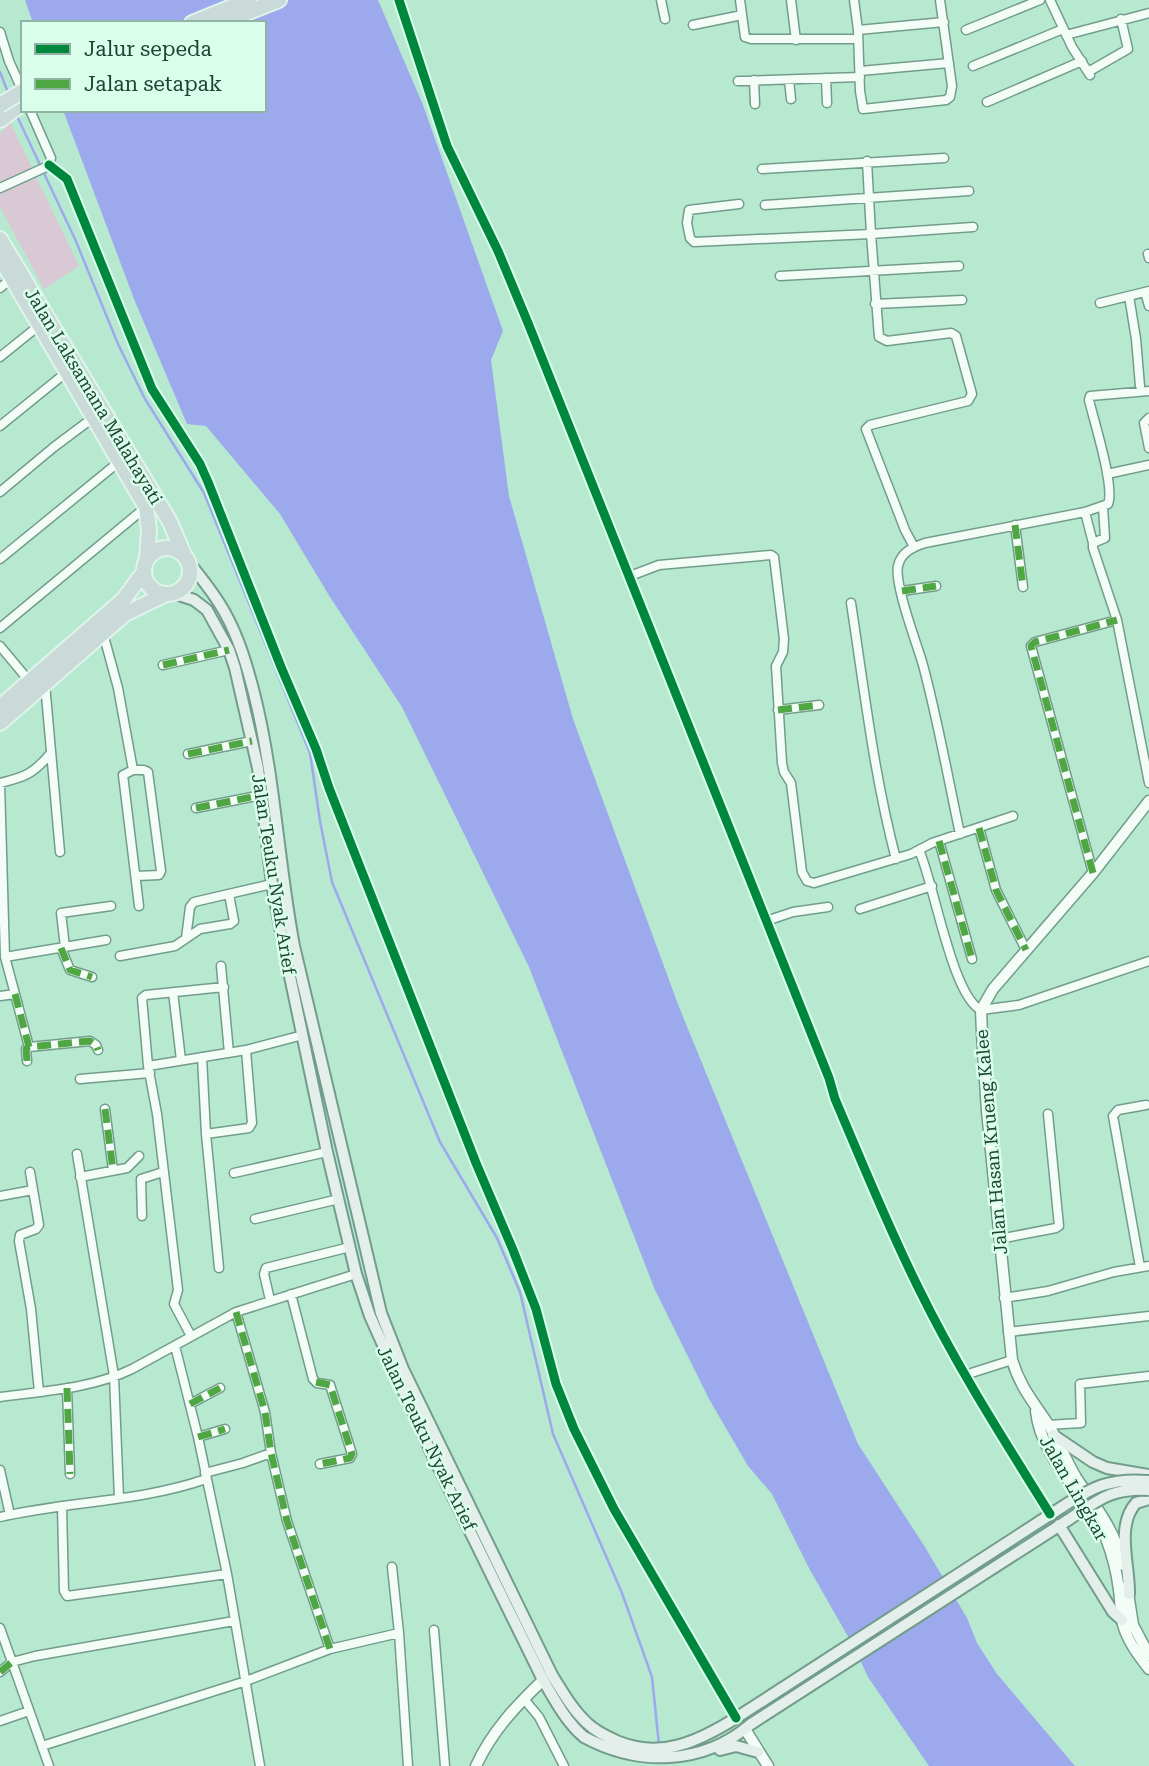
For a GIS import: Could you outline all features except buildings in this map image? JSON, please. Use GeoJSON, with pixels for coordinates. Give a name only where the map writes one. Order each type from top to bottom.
{"type":"FeatureCollection","features":[{"type":"Feature","properties":{"kind":"highway"},"geometry":{"type":"LineString","coordinates":[[197,21],[249,0]]}},
{"type":"Feature","properties":{"kind":"highway"},"geometry":{"type":"LineString","coordinates":[[226,21],[279,0]]}},
{"type":"Feature","properties":{"kind":"highway"},"geometry":{"type":"LineString","coordinates":[[1,114],[21,93]]}},
{"type":"Feature","properties":{"kind":"highway"},"geometry":{"type":"LineString","coordinates":[[1,114],[21,104]]}},
{"type":"Feature","properties":{"kind":"highway","name":"Jalan Laksamana Malahayati"},"geometry":{"type":"LineString","coordinates":[[0,239],[68,372],[146,507],[149,530],[145,566]]}},
{"type":"Feature","properties":{"kind":"highway","name":"Jalan Laksamana Malahayati"},"geometry":{"type":"LineString","coordinates":[[0,258],[44,322],[170,522],[186,558]]}},
{"type":"Feature","properties":{"kind":"highway"},"geometry":{"type":"LineString","coordinates":[[0,707],[124,599],[145,566],[162,548],[174,549],[186,558],[190,574],[188,581],[179,591],[134,608],[0,723]]}},
{"type":"Feature","properties":{"kind":"highway"},"geometry":{"type":"LineString","coordinates":[[145,566],[148,585],[159,593],[169,594]]}},
{"type":"Feature","properties":{"kind":"main road","name":"Jalan Teuku Nyak Arief"},"geometry":{"type":"LineString","coordinates":[[186,558],[225,613],[248,672],[266,747],[289,947],[303,1035],[327,1153],[356,1274],[370,1316],[395,1375],[552,1675],[568,1701],[587,1723],[598,1732],[636,1747],[661,1749],[681,1746],[740,1715],[1012,1538],[1102,1483],[1149,1481]]}},
{"type":"Feature","properties":{"kind":"main road","name":"Jalan Teuku Nyak Arief"},"geometry":{"type":"LineString","coordinates":[[169,594],[194,600],[207,610],[229,650],[252,741],[262,795],[272,884],[374,1294],[403,1370],[543,1680],[564,1715],[585,1739],[607,1752],[636,1763],[658,1766],[681,1763],[713,1751],[1109,1494],[1126,1490],[1149,1490]]}},
{"type":"Feature","properties":{"kind":"main road"},"geometry":{"type":"LineString","coordinates":[[1050,1430],[1093,1462],[1107,1468],[1149,1475]]}},
{"type":"Feature","properties":{"kind":"main road"},"geometry":{"type":"LineString","coordinates":[[1129,1594],[1127,1521],[1136,1503],[1149,1499]]}},
{"type":"Feature","properties":{"kind":"main road"},"geometry":{"type":"LineString","coordinates":[[1063,1523],[1115,1615],[1127,1625]]}},
{"type":"Feature","properties":{"kind":"main road"},"geometry":{"type":"LineString","coordinates":[[713,1751],[736,1746],[758,1752]]}},
{"type":"Feature","properties":{"kind":"street"},"geometry":{"type":"LineString","coordinates":[[398,0],[447,146],[498,251],[862,1162],[919,1290],[965,1375],[1050,1514]]}},
{"type":"Feature","properties":{"kind":"street"},"geometry":{"type":"LineString","coordinates":[[661,0],[665,19]]}},
{"type":"Feature","properties":{"kind":"street"},"geometry":{"type":"LineString","coordinates":[[740,0],[745,37],[751,39],[796,40],[858,35],[944,22]]}},
{"type":"Feature","properties":{"kind":"street"},"geometry":{"type":"LineString","coordinates":[[791,0],[796,40]]}},
{"type":"Feature","properties":{"kind":"street"},"geometry":{"type":"LineString","coordinates":[[854,0],[863,109],[946,100],[951,92],[940,0]]}},
{"type":"Feature","properties":{"kind":"street"},"geometry":{"type":"LineString","coordinates":[[966,30],[1040,0]]}},
{"type":"Feature","properties":{"kind":"street"},"geometry":{"type":"LineString","coordinates":[[1050,0],[1089,74],[1128,49],[1121,19]]}},
{"type":"Feature","properties":{"kind":"street"},"geometry":{"type":"LineString","coordinates":[[973,66],[1065,32],[1149,13]]}},
{"type":"Feature","properties":{"kind":"street"},"geometry":{"type":"LineString","coordinates":[[693,25],[742,15]]}},
{"type":"Feature","properties":{"kind":"street"},"geometry":{"type":"LineString","coordinates":[[0,32],[3,63],[21,88]]}},
{"type":"Feature","properties":{"kind":"street"},"geometry":{"type":"LineString","coordinates":[[987,102],[1082,61]]}},
{"type":"Feature","properties":{"kind":"street"},"geometry":{"type":"LineString","coordinates":[[738,81],[826,78],[949,62]]}},
{"type":"Feature","properties":{"kind":"street"},"geometry":{"type":"LineString","coordinates":[[826,78],[827,103]]}},
{"type":"Feature","properties":{"kind":"street"},"geometry":{"type":"LineString","coordinates":[[754,80],[755,104]]}},
{"type":"Feature","properties":{"kind":"street"},"geometry":{"type":"LineString","coordinates":[[789,80],[791,99]]}},
{"type":"Feature","properties":{"kind":"street"},"geometry":{"type":"LineString","coordinates":[[0,188],[48,166],[51,158],[31,112]]}},
{"type":"Feature","properties":{"kind":"street"},"geometry":{"type":"LineString","coordinates":[[762,169],[944,158]]}},
{"type":"Feature","properties":{"kind":"street"},"geometry":{"type":"LineString","coordinates":[[867,162],[877,333],[884,340],[951,333],[956,336],[972,389],[972,396],[968,401],[870,425],[866,429],[914,547]]}},
{"type":"Feature","properties":{"kind":"street"},"geometry":{"type":"LineString","coordinates":[[48,166],[67,179],[152,389],[200,464],[224,518],[476,1163],[536,1308],[556,1384],[574,1429],[614,1509],[740,1715]]}},
{"type":"Feature","properties":{"kind":"street"},"geometry":{"type":"LineString","coordinates":[[765,205],[968,191]]}},
{"type":"Feature","properties":{"kind":"street"},"geometry":{"type":"LineString","coordinates":[[739,204],[689,210],[687,223],[690,238],[694,242],[973,227]]}},
{"type":"Feature","properties":{"kind":"street"},"geometry":{"type":"LineString","coordinates":[[780,276],[959,266]]}},
{"type":"Feature","properties":{"kind":"street"},"geometry":{"type":"LineString","coordinates":[[0,288],[12,278]]}},
{"type":"Feature","properties":{"kind":"street"},"geometry":{"type":"LineString","coordinates":[[1100,303],[1147,291],[1149,306]]}},
{"type":"Feature","properties":{"kind":"street"},"geometry":{"type":"LineString","coordinates":[[1129,296],[1140,386]]}},
{"type":"Feature","properties":{"kind":"street"},"geometry":{"type":"LineString","coordinates":[[876,304],[962,300]]}},
{"type":"Feature","properties":{"kind":"street"},"geometry":{"type":"LineString","coordinates":[[0,357],[44,322]]}},
{"type":"Feature","properties":{"kind":"street"},"geometry":{"type":"LineString","coordinates":[[0,426],[68,372]]}},
{"type":"Feature","properties":{"kind":"street"},"geometry":{"type":"LineString","coordinates":[[960,834],[923,665],[897,573],[899,562],[905,553],[914,547],[1103,507],[1110,498],[1090,396],[1149,391]]}},
{"type":"Feature","properties":{"kind":"street"},"geometry":{"type":"LineString","coordinates":[[0,492],[94,417]]}},
{"type":"Feature","properties":{"kind":"street"},"geometry":{"type":"LineString","coordinates":[[1149,418],[1144,424],[1149,448]]}},
{"type":"Feature","properties":{"kind":"street"},"geometry":{"type":"LineString","coordinates":[[0,559],[120,461]]}},
{"type":"Feature","properties":{"kind":"street"},"geometry":{"type":"LineString","coordinates":[[1107,474],[1149,465]]}},
{"type":"Feature","properties":{"kind":"street"},"geometry":{"type":"LineString","coordinates":[[0,628],[146,507]]}},
{"type":"Feature","properties":{"kind":"street"},"geometry":{"type":"LineString","coordinates":[[1093,543],[1105,538],[1103,507]]}},
{"type":"Feature","properties":{"kind":"street"},"geometry":{"type":"LineString","coordinates":[[1085,512],[1096,563],[1117,620],[1149,783]]}},
{"type":"Feature","properties":{"kind":"street"},"geometry":{"type":"LineString","coordinates":[[1015,525],[1023,587]]}},
{"type":"Feature","properties":{"kind":"street"},"geometry":{"type":"LineString","coordinates":[[630,576],[652,567],[774,556],[784,639],[783,652],[776,666],[782,763],[791,783],[804,878],[814,883],[896,859],[1013,816]]}},
{"type":"Feature","properties":{"kind":"street"},"geometry":{"type":"LineString","coordinates":[[902,591],[936,586]]}},
{"type":"Feature","properties":{"kind":"street"},"geometry":{"type":"LineString","coordinates":[[851,603],[896,859]]}},
{"type":"Feature","properties":{"kind":"street"},"geometry":{"type":"LineString","coordinates":[[1093,873],[1031,646],[1035,642],[1117,620]]}},
{"type":"Feature","properties":{"kind":"street"},"geometry":{"type":"LineString","coordinates":[[103,633],[118,688],[133,770]]}},
{"type":"Feature","properties":{"kind":"street"},"geometry":{"type":"LineString","coordinates":[[0,646],[30,682]]}},
{"type":"Feature","properties":{"kind":"street"},"geometry":{"type":"LineString","coordinates":[[163,665],[229,650]]}},
{"type":"Feature","properties":{"kind":"street"},"geometry":{"type":"LineString","coordinates":[[45,684],[60,852]]}},
{"type":"Feature","properties":{"kind":"street"},"geometry":{"type":"LineString","coordinates":[[778,710],[819,705]]}},
{"type":"Feature","properties":{"kind":"street"},"geometry":{"type":"LineString","coordinates":[[188,754],[252,741]]}},
{"type":"Feature","properties":{"kind":"street"},"geometry":{"type":"LineString","coordinates":[[27,1061],[26,1049],[29,1047],[5,957],[0,783],[24,777],[36,770],[50,754]]}},
{"type":"Feature","properties":{"kind":"street"},"geometry":{"type":"LineString","coordinates":[[137,877],[159,875],[161,871],[148,772],[133,770],[123,775],[139,906]]}},
{"type":"Feature","properties":{"kind":"street"},"geometry":{"type":"LineString","coordinates":[[196,808],[262,795]]}},
{"type":"Feature","properties":{"kind":"street","name":"Jalan Hasan Krueng Kalee"},"geometry":{"type":"LineString","coordinates":[[1037,1411],[1009,1361],[981,1010],[993,989],[1093,873],[1149,801]]}},
{"type":"Feature","properties":{"kind":"street"},"geometry":{"type":"LineString","coordinates":[[979,828],[996,890],[1026,950]]}},
{"type":"Feature","properties":{"kind":"street"},"geometry":{"type":"LineString","coordinates":[[939,841],[972,959]]}},
{"type":"Feature","properties":{"kind":"street"},"geometry":{"type":"LineString","coordinates":[[919,850],[959,981],[970,1001],[981,1010],[1019,1005],[1149,961]]}},
{"type":"Feature","properties":{"kind":"street"},"geometry":{"type":"LineString","coordinates":[[186,939],[191,904],[272,884]]}},
{"type":"Feature","properties":{"kind":"street"},"geometry":{"type":"LineString","coordinates":[[860,909],[932,886]]}},
{"type":"Feature","properties":{"kind":"street"},"geometry":{"type":"LineString","coordinates":[[120,956],[174,946],[200,929],[230,924],[234,921],[229,894]]}},
{"type":"Feature","properties":{"kind":"street"},"geometry":{"type":"LineString","coordinates":[[92,977],[70,970],[63,948],[61,913],[111,906]]}},
{"type":"Feature","properties":{"kind":"street"},"geometry":{"type":"LineString","coordinates":[[766,921],[793,912],[828,907]]}},
{"type":"Feature","properties":{"kind":"street"},"geometry":{"type":"LineString","coordinates":[[5,957],[106,940]]}},
{"type":"Feature","properties":{"kind":"street"},"geometry":{"type":"LineString","coordinates":[[221,966],[229,1053]]}},
{"type":"Feature","properties":{"kind":"street"},"geometry":{"type":"LineString","coordinates":[[191,1336],[174,1304],[177,1290],[142,998],[146,995],[224,986]]}},
{"type":"Feature","properties":{"kind":"street"},"geometry":{"type":"LineString","coordinates":[[173,992],[181,1060]]}},
{"type":"Feature","properties":{"kind":"street"},"geometry":{"type":"LineString","coordinates":[[0,996],[15,993]]}},
{"type":"Feature","properties":{"kind":"street"},"geometry":{"type":"LineString","coordinates":[[80,1079],[149,1070],[181,1060],[246,1050],[303,1035]]}},
{"type":"Feature","properties":{"kind":"street"},"geometry":{"type":"LineString","coordinates":[[29,1047],[90,1041],[98,1050]]}},
{"type":"Feature","properties":{"kind":"street"},"geometry":{"type":"LineString","coordinates":[[206,1134],[249,1128],[252,1123],[246,1050]]}},
{"type":"Feature","properties":{"kind":"street"},"geometry":{"type":"LineString","coordinates":[[202,1057],[206,1134],[219,1268]]}},
{"type":"Feature","properties":{"kind":"street"},"geometry":{"type":"LineString","coordinates":[[1004,1298],[1073,1285],[1114,1272],[1145,1267],[1113,1116],[1118,1110],[1146,1105]]}},
{"type":"Feature","properties":{"kind":"street"},"geometry":{"type":"LineString","coordinates":[[105,1109],[113,1170]]}},
{"type":"Feature","properties":{"kind":"street"},"geometry":{"type":"LineString","coordinates":[[999,1239],[1059,1226],[1048,1114]]}},
{"type":"Feature","properties":{"kind":"street"},"geometry":{"type":"LineString","coordinates":[[234,1173],[327,1153]]}},
{"type":"Feature","properties":{"kind":"street"},"geometry":{"type":"LineString","coordinates":[[76,1154],[114,1376],[119,1498]]}},
{"type":"Feature","properties":{"kind":"street"},"geometry":{"type":"LineString","coordinates":[[80,1177],[130,1167],[139,1156]]}},
{"type":"Feature","properties":{"kind":"street"},"geometry":{"type":"LineString","coordinates":[[30,1172],[39,1225],[36,1229],[20,1235],[19,1241],[31,1308],[39,1392]]}},
{"type":"Feature","properties":{"kind":"street"},"geometry":{"type":"LineString","coordinates":[[142,1216],[141,1179],[163,1172]]}},
{"type":"Feature","properties":{"kind":"street"},"geometry":{"type":"LineString","coordinates":[[0,1196],[33,1190]]}},
{"type":"Feature","properties":{"kind":"street"},"geometry":{"type":"LineString","coordinates":[[255,1219],[339,1199]]}},
{"type":"Feature","properties":{"kind":"street"},"geometry":{"type":"LineString","coordinates":[[270,1300],[264,1273],[266,1268],[350,1247]]}},
{"type":"Feature","properties":{"kind":"street"},"geometry":{"type":"LineString","coordinates":[[0,1397],[67,1388],[114,1376],[236,1312],[356,1274]]}},
{"type":"Feature","properties":{"kind":"street"},"geometry":{"type":"LineString","coordinates":[[291,1294],[313,1379],[317,1383],[330,1385],[352,1454],[350,1458],[320,1464]]}},
{"type":"Feature","properties":{"kind":"street"},"geometry":{"type":"LineString","coordinates":[[236,1312],[265,1412],[271,1453],[287,1521],[330,1649]]}},
{"type":"Feature","properties":{"kind":"street"},"geometry":{"type":"LineString","coordinates":[[1007,1332],[1149,1316]]}},
{"type":"Feature","properties":{"kind":"street"},"geometry":{"type":"LineString","coordinates":[[175,1346],[198,1437],[227,1574],[260,1766]]}},
{"type":"Feature","properties":{"kind":"street"},"geometry":{"type":"LineString","coordinates":[[965,1375],[1009,1361]]}},
{"type":"Feature","properties":{"kind":"street"},"geometry":{"type":"LineString","coordinates":[[1050,1430],[1081,1423],[1080,1384],[1149,1376]]}},
{"type":"Feature","properties":{"kind":"street"},"geometry":{"type":"LineString","coordinates":[[67,1388],[70,1474]]}},
{"type":"Feature","properties":{"kind":"street"},"geometry":{"type":"LineString","coordinates":[[190,1404],[220,1388]]}},
{"type":"Feature","properties":{"kind":"street","name":"Jalan Lingkar"},"geometry":{"type":"LineString","coordinates":[[1037,1411],[1119,1546],[1129,1594],[1127,1625]]}},
{"type":"Feature","properties":{"kind":"street","name":"Jalan Lingkar"},"geometry":{"type":"LineString","coordinates":[[1037,1411],[1038,1424],[1048,1446],[1107,1540],[1131,1645],[1149,1669]]}},
{"type":"Feature","properties":{"kind":"street"},"geometry":{"type":"LineString","coordinates":[[198,1437],[225,1429]]}},
{"type":"Feature","properties":{"kind":"street"},"geometry":{"type":"LineString","coordinates":[[0,1517],[152,1494],[271,1453]]}},
{"type":"Feature","properties":{"kind":"street"},"geometry":{"type":"LineString","coordinates":[[0,1470],[10,1515]]}},
{"type":"Feature","properties":{"kind":"street"},"geometry":{"type":"LineString","coordinates":[[62,1506],[64,1591],[67,1596],[227,1574]]}},
{"type":"Feature","properties":{"kind":"street"},"geometry":{"type":"LineString","coordinates":[[393,1567],[408,1766]]}},
{"type":"Feature","properties":{"kind":"street"},"geometry":{"type":"LineString","coordinates":[[0,1672],[12,1662],[86,1646],[234,1621]]}},
{"type":"Feature","properties":{"kind":"street"},"geometry":{"type":"LineString","coordinates":[[1127,1625],[1149,1655]]}},
{"type":"Feature","properties":{"kind":"street"},"geometry":{"type":"LineString","coordinates":[[0,1628],[49,1766]]}},
{"type":"Feature","properties":{"kind":"street"},"geometry":{"type":"LineString","coordinates":[[434,1630],[445,1766]]}},
{"type":"Feature","properties":{"kind":"street"},"geometry":{"type":"LineString","coordinates":[[43,1746],[246,1681],[330,1649],[399,1633]]}},
{"type":"Feature","properties":{"kind":"street"},"geometry":{"type":"LineString","coordinates":[[476,1766],[494,1734],[543,1680]]}},
{"type":"Feature","properties":{"kind":"street"},"geometry":{"type":"LineString","coordinates":[[524,1699],[539,1717],[565,1766]]}},
{"type":"Feature","properties":{"kind":"street"},"geometry":{"type":"LineString","coordinates":[[0,1721],[29,1712]]}},
{"type":"Feature","properties":{"kind":"street"},"geometry":{"type":"LineString","coordinates":[[748,1726],[758,1752],[768,1766]]}},
{"type":"Feature","properties":{"kind":"shaded area"},"geometry":{"type":"Polygon","coordinates":[[[10,122],[79,266],[44,289],[0,207],[0,134],[10,122]]]}},
{"type":"Feature","properties":{"kind":"water"},"geometry":{"type":"Polygon","coordinates":[[[25,0],[378,0],[423,105],[503,331],[491,360],[509,496],[573,719],[679,1007],[858,1444],[925,1547],[967,1618],[977,1643],[997,1674],[1075,1766],[929,1766],[868,1677],[772,1494],[748,1466],[709,1399],[655,1290],[529,967],[402,707],[280,514],[206,426],[187,424],[134,299],[64,112],[266,112],[266,21],[32,21],[25,0]]]}},
{"type":"Feature","properties":{"kind":"waterway"},"geometry":{"type":"LineString","coordinates":[[0,72],[9,95]]}},
{"type":"Feature","properties":{"kind":"waterway"},"geometry":{"type":"LineString","coordinates":[[16,114],[75,239],[118,344],[145,399],[204,493],[310,753],[332,882],[440,1142],[497,1238],[520,1292],[553,1434],[622,1593],[652,1677],[659,1745]]}},
{"type":"Feature","properties":{"kind":"marked path"},"geometry":{"type":"LineString","coordinates":[[1015,525],[1023,587]]}},
{"type":"Feature","properties":{"kind":"marked path"},"geometry":{"type":"LineString","coordinates":[[902,591],[936,586]]}},
{"type":"Feature","properties":{"kind":"marked path"},"geometry":{"type":"LineString","coordinates":[[1093,873],[1031,646],[1035,642],[1117,620]]}},
{"type":"Feature","properties":{"kind":"marked path"},"geometry":{"type":"LineString","coordinates":[[163,665],[229,650]]}},
{"type":"Feature","properties":{"kind":"marked path"},"geometry":{"type":"LineString","coordinates":[[778,710],[819,705]]}},
{"type":"Feature","properties":{"kind":"marked path"},"geometry":{"type":"LineString","coordinates":[[188,754],[252,741]]}},
{"type":"Feature","properties":{"kind":"marked path"},"geometry":{"type":"LineString","coordinates":[[196,808],[262,795]]}},
{"type":"Feature","properties":{"kind":"marked path"},"geometry":{"type":"LineString","coordinates":[[979,828],[996,890],[1026,950]]}},
{"type":"Feature","properties":{"kind":"marked path"},"geometry":{"type":"LineString","coordinates":[[939,841],[972,959]]}},
{"type":"Feature","properties":{"kind":"marked path"},"geometry":{"type":"LineString","coordinates":[[61,948],[70,970],[92,977]]}},
{"type":"Feature","properties":{"kind":"marked path"},"geometry":{"type":"LineString","coordinates":[[15,994],[29,1047],[90,1041],[98,1050]]}},
{"type":"Feature","properties":{"kind":"marked path"},"geometry":{"type":"LineString","coordinates":[[27,1061],[26,1049],[29,1047]]}},
{"type":"Feature","properties":{"kind":"marked path"},"geometry":{"type":"LineString","coordinates":[[105,1109],[113,1170]]}},
{"type":"Feature","properties":{"kind":"marked path"},"geometry":{"type":"LineString","coordinates":[[236,1312],[265,1412],[271,1453],[287,1521],[330,1649]]}},
{"type":"Feature","properties":{"kind":"marked path"},"geometry":{"type":"LineString","coordinates":[[316,1382],[330,1385],[352,1454],[350,1458],[320,1464]]}},
{"type":"Feature","properties":{"kind":"marked path"},"geometry":{"type":"LineString","coordinates":[[67,1388],[70,1474]]}},
{"type":"Feature","properties":{"kind":"marked path"},"geometry":{"type":"LineString","coordinates":[[190,1404],[220,1388]]}},
{"type":"Feature","properties":{"kind":"marked path"},"geometry":{"type":"LineString","coordinates":[[198,1437],[225,1429]]}},
{"type":"Feature","properties":{"kind":"marked path"},"geometry":{"type":"LineString","coordinates":[[0,1672],[12,1662]]}},
{"type":"Feature","properties":{"kind":"cycle path"},"geometry":{"type":"LineString","coordinates":[[399,0],[447,146],[498,251],[528,323],[875,1194],[949,1347],[1050,1514]]}},
{"type":"Feature","properties":{"kind":"cycle path"},"geometry":{"type":"LineString","coordinates":[[49,165],[67,179],[152,389],[200,464],[208,482],[536,1309],[556,1384],[574,1429],[614,1509],[736,1718]]}}]}
